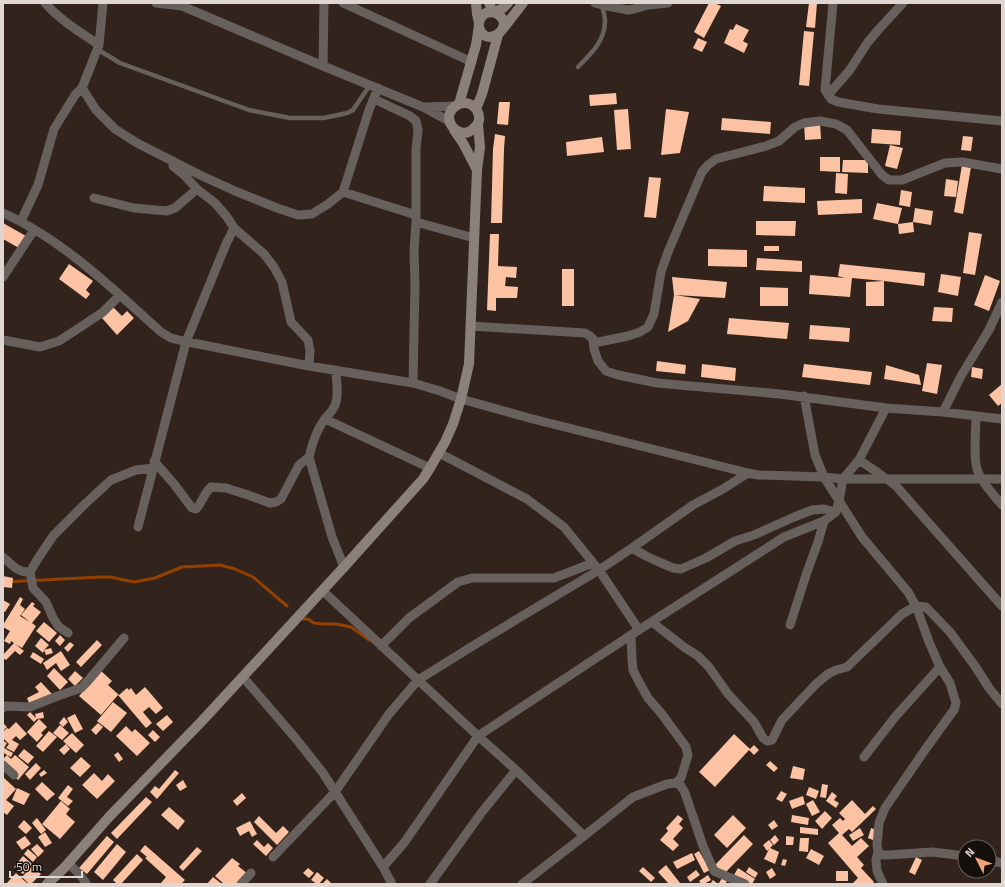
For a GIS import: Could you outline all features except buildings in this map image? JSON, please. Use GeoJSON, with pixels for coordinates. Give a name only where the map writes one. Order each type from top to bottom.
{"type":"FeatureCollection","features":[{"type":"Feature","properties":{"kind":"main road"},"geometry":{"type":"LineString","coordinates":[[476,3],[476,14],[480,30],[483,34],[490,37],[500,33],[524,3]]}},
{"type":"Feature","properties":{"kind":"main road"},"geometry":{"type":"LineString","coordinates":[[457,105],[472,62],[481,17],[492,9],[503,8],[508,3]]}},
{"type":"Feature","properties":{"kind":"main road"},"geometry":{"type":"LineString","coordinates":[[476,109],[482,94],[500,33],[504,26],[500,15],[492,9]]}},
{"type":"Feature","properties":{"kind":"main road"},"geometry":{"type":"LineString","coordinates":[[47,884],[323,591],[423,479],[430,468],[445,442],[453,424],[461,399],[469,364],[477,170],[480,147],[478,124],[479,116],[476,109],[470,104],[462,103],[451,110],[449,115],[452,125],[477,170]]}},
{"type":"Feature","properties":{"kind":"main road"},"geometry":{"type":"LineString","coordinates":[[452,125],[463,133],[472,131],[478,124]]}},
{"type":"Feature","properties":{"kind":"street"},"geometry":{"type":"LineString","coordinates":[[45,3],[52,11],[98,47]]}},
{"type":"Feature","properties":{"kind":"street"},"geometry":{"type":"LineString","coordinates":[[21,221],[38,185],[54,129],[75,95],[82,88],[98,47],[103,3]]}},
{"type":"Feature","properties":{"kind":"street"},"geometry":{"type":"LineString","coordinates":[[156,3],[182,6],[423,107],[452,125]]}},
{"type":"Feature","properties":{"kind":"street"},"geometry":{"type":"LineString","coordinates":[[323,66],[324,3]]}},
{"type":"Feature","properties":{"kind":"street"},"geometry":{"type":"LineString","coordinates":[[343,3],[472,62]]}},
{"type":"Feature","properties":{"kind":"street"},"geometry":{"type":"LineString","coordinates":[[599,4],[628,10],[648,5],[668,3]]}},
{"type":"Feature","properties":{"kind":"street"},"geometry":{"type":"LineString","coordinates":[[834,3],[825,90],[831,99],[838,102],[878,109],[1002,121]]}},
{"type":"Feature","properties":{"kind":"street"},"geometry":{"type":"LineString","coordinates":[[828,95],[849,71],[868,42],[903,3]]}},
{"type":"Feature","properties":{"kind":"street"},"geometry":{"type":"LineString","coordinates":[[82,88],[96,110],[115,130],[161,156],[200,175],[235,191],[298,215],[312,214],[343,192],[374,99],[374,87]]}},
{"type":"Feature","properties":{"kind":"street"},"geometry":{"type":"LineString","coordinates":[[374,99],[410,116],[416,121],[418,130],[416,149],[413,383]]}},
{"type":"Feature","properties":{"kind":"street"},"geometry":{"type":"LineString","coordinates":[[423,107],[457,105]]}},
{"type":"Feature","properties":{"kind":"street"},"geometry":{"type":"LineString","coordinates":[[594,343],[628,336],[640,332],[648,326],[654,314],[661,272],[668,252],[702,172],[716,158],[766,146],[779,140],[794,128],[804,123],[820,121],[836,124],[847,130],[882,175],[889,180],[902,180],[944,163],[962,162],[1002,169]]}},
{"type":"Feature","properties":{"kind":"street"},"geometry":{"type":"LineString","coordinates":[[161,156],[214,203],[227,217],[234,228],[264,254],[274,267],[282,282],[291,322],[308,340],[310,351],[309,366]]}},
{"type":"Feature","properties":{"kind":"street"},"geometry":{"type":"LineString","coordinates":[[94,198],[134,208],[168,211],[175,208],[197,189]]}},
{"type":"Feature","properties":{"kind":"street"},"geometry":{"type":"LineString","coordinates":[[343,192],[416,219],[474,238]]}},
{"type":"Feature","properties":{"kind":"street"},"geometry":{"type":"LineString","coordinates":[[3,213],[21,221],[48,238],[94,272],[161,332],[172,338],[186,342],[309,366],[413,383],[461,399],[536,420],[758,475],[843,479],[1002,479]]}},
{"type":"Feature","properties":{"kind":"street"},"geometry":{"type":"LineString","coordinates":[[138,526],[186,342],[234,228]]}},
{"type":"Feature","properties":{"kind":"street"},"geometry":{"type":"LineString","coordinates":[[3,277],[34,230]]}},
{"type":"Feature","properties":{"kind":"street"},"geometry":{"type":"LineString","coordinates":[[3,340],[40,347],[59,341],[103,312],[120,295]]}},
{"type":"Feature","properties":{"kind":"street"},"geometry":{"type":"LineString","coordinates":[[943,412],[961,376],[989,330],[1002,302]]}},
{"type":"Feature","properties":{"kind":"street"},"geometry":{"type":"LineString","coordinates":[[471,326],[585,333],[593,340],[598,361],[606,371],[657,383],[804,396],[886,408],[943,412],[1002,419]]}},
{"type":"Feature","properties":{"kind":"street"},"geometry":{"type":"LineString","coordinates":[[336,370],[336,401],[332,412],[325,419],[315,437],[309,458],[332,536],[344,567]]}},
{"type":"Feature","properties":{"kind":"street"},"geometry":{"type":"LineString","coordinates":[[804,396],[814,455],[824,477],[862,537],[908,592],[916,606],[940,667],[950,683],[956,703],[954,710],[885,808],[879,823],[877,845],[878,852],[876,860],[877,871],[883,884]]}},
{"type":"Feature","properties":{"kind":"street"},"geometry":{"type":"LineString","coordinates":[[383,867],[404,843],[478,736],[631,635],[784,537],[824,521],[836,512],[843,479],[859,460],[886,408]]}},
{"type":"Feature","properties":{"kind":"street"},"geometry":{"type":"LineString","coordinates":[[976,416],[975,462],[987,487],[1002,505]]}},
{"type":"Feature","properties":{"kind":"street"},"geometry":{"type":"LineString","coordinates":[[325,419],[430,468]]}},
{"type":"Feature","properties":{"kind":"street"},"geometry":{"type":"LineString","coordinates":[[439,453],[527,499],[564,527],[596,566],[639,630]]}},
{"type":"Feature","properties":{"kind":"street"},"geometry":{"type":"LineString","coordinates":[[153,465],[174,484],[192,508],[196,509],[211,488],[226,488],[270,503],[276,502],[280,499],[299,465],[309,458]]}},
{"type":"Feature","properties":{"kind":"street"},"geometry":{"type":"LineString","coordinates":[[859,460],[896,486],[1002,606]]}},
{"type":"Feature","properties":{"kind":"street"},"geometry":{"type":"LineString","coordinates":[[68,634],[59,627],[46,602],[33,588],[30,573],[53,536],[111,480],[153,465]]}},
{"type":"Feature","properties":{"kind":"street"},"geometry":{"type":"LineString","coordinates":[[273,858],[335,792],[389,714],[418,680],[596,566],[632,548],[693,505],[723,489],[748,473]]}},
{"type":"Feature","properties":{"kind":"street"},"geometry":{"type":"LineString","coordinates":[[632,548],[659,562],[673,568],[681,569],[706,558],[735,541],[754,535],[812,510],[824,509],[836,512]]}},
{"type":"Feature","properties":{"kind":"street"},"geometry":{"type":"LineString","coordinates":[[790,625],[824,521]]}},
{"type":"Feature","properties":{"kind":"street"},"geometry":{"type":"LineString","coordinates":[[3,557],[19,571],[30,573]]}},
{"type":"Feature","properties":{"kind":"street"},"geometry":{"type":"LineString","coordinates":[[381,646],[409,618],[458,582],[472,578],[554,578],[596,566]]}},
{"type":"Feature","properties":{"kind":"street"},"geometry":{"type":"LineString","coordinates":[[323,591],[516,770],[584,836]]}},
{"type":"Feature","properties":{"kind":"street"},"geometry":{"type":"LineString","coordinates":[[652,622],[698,656],[709,667],[728,694],[754,722],[767,741],[772,740],[782,720],[816,684],[828,674],[847,667],[902,614],[916,606],[926,607],[950,632],[1002,704]]}},
{"type":"Feature","properties":{"kind":"street"},"geometry":{"type":"LineString","coordinates":[[631,635],[633,670],[648,698],[686,747],[688,755],[681,778],[676,783]]}},
{"type":"Feature","properties":{"kind":"street"},"geometry":{"type":"LineString","coordinates":[[3,708],[6,706],[30,707],[81,688],[100,668],[124,638]]}},
{"type":"Feature","properties":{"kind":"street"},"geometry":{"type":"LineString","coordinates":[[864,757],[895,717],[940,667]]}},
{"type":"Feature","properties":{"kind":"street"},"geometry":{"type":"LineString","coordinates":[[243,677],[323,772],[383,867],[392,884]]}},
{"type":"Feature","properties":{"kind":"street"},"geometry":{"type":"LineString","coordinates":[[3,765],[14,775]]}},
{"type":"Feature","properties":{"kind":"street"},"geometry":{"type":"LineString","coordinates":[[430,884],[482,812],[516,770]]}},
{"type":"Feature","properties":{"kind":"street"},"geometry":{"type":"LineString","coordinates":[[522,884],[633,797],[667,784],[676,783],[681,786],[685,793],[703,846],[714,871],[744,884]]}},
{"type":"Feature","properties":{"kind":"street"},"geometry":{"type":"LineString","coordinates":[[878,852],[883,855],[932,852],[957,855]]}},
{"type":"Feature","properties":{"kind":"street"},"geometry":{"type":"LineString","coordinates":[[68,863],[81,876],[86,884]]}},
{"type":"Feature","properties":{"kind":"street"},"geometry":{"type":"LineString","coordinates":[[241,884],[251,873]]}},
{"type":"Feature","properties":{"kind":"lane"},"geometry":{"type":"LineString","coordinates":[[578,67],[598,46],[604,33],[606,20],[599,4]]}},
{"type":"Feature","properties":{"kind":"lane"},"geometry":{"type":"LineString","coordinates":[[98,47],[120,63],[250,110],[290,118],[324,118],[347,114],[353,110],[374,87]]}},
{"type":"Feature","properties":{"kind":"waterway"},"geometry":{"type":"LineString","coordinates":[[3,582],[101,577],[110,577],[134,582],[155,578],[182,567],[220,565],[235,569],[253,577],[287,606]]}},
{"type":"Feature","properties":{"kind":"waterway"},"geometry":{"type":"LineString","coordinates":[[302,619],[308,619],[314,623],[336,624],[351,627],[369,640]]}}]}
